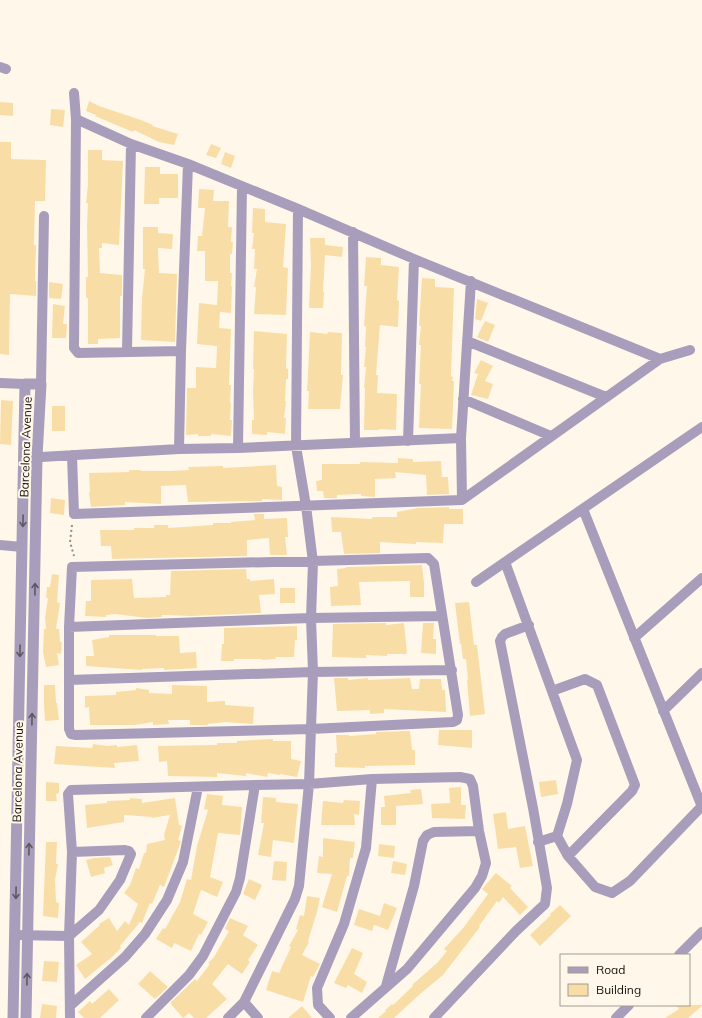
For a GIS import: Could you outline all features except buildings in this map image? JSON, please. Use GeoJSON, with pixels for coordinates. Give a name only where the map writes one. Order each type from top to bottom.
{"type":"FeatureCollection","features":[{"type":"Feature","properties":{"kind":"street"},"geometry":{"type":"LineString","coordinates":[[74,93],[76,119],[74,348],[78,353],[181,351]]}},
{"type":"Feature","properties":{"kind":"street"},"geometry":{"type":"LineString","coordinates":[[76,119],[131,144],[188,164],[242,187],[298,208],[414,259],[660,359]]}},
{"type":"Feature","properties":{"kind":"street"},"geometry":{"type":"LineString","coordinates":[[127,351],[131,144]]}},
{"type":"Feature","properties":{"kind":"street"},"geometry":{"type":"LineString","coordinates":[[179,449],[188,164]]}},
{"type":"Feature","properties":{"kind":"street"},"geometry":{"type":"LineString","coordinates":[[238,448],[242,187]]}},
{"type":"Feature","properties":{"kind":"street"},"geometry":{"type":"LineString","coordinates":[[228,1018],[244,1002],[295,898],[299,886],[310,784],[313,672],[311,618],[313,562],[296,446],[298,208]]}},
{"type":"Feature","properties":{"kind":"street"},"geometry":{"type":"LineString","coordinates":[[41,384],[44,216]]}},
{"type":"Feature","properties":{"kind":"street"},"geometry":{"type":"LineString","coordinates":[[353,232],[355,443]]}},
{"type":"Feature","properties":{"kind":"street"},"geometry":{"type":"LineString","coordinates":[[408,441],[414,259]]}},
{"type":"Feature","properties":{"kind":"street"},"geometry":{"type":"LineString","coordinates":[[462,500],[461,438],[471,281]]}},
{"type":"Feature","properties":{"kind":"street"},"geometry":{"type":"LineString","coordinates":[[467,341],[606,397]]}},
{"type":"Feature","properties":{"kind":"street"},"geometry":{"type":"LineString","coordinates":[[72,455],[74,514],[462,500],[660,359],[690,350]]}},
{"type":"Feature","properties":{"kind":"street"},"geometry":{"type":"LineString","coordinates":[[0,383],[25,384]]}},
{"type":"Feature","properties":{"kind":"street","name":"Barcelona Avenue"},"geometry":{"type":"LineString","coordinates":[[13,1018],[25,384],[41,384],[37,457],[26,1018]]}},
{"type":"Feature","properties":{"kind":"street"},"geometry":{"type":"LineString","coordinates":[[463,399],[551,436]]}},
{"type":"Feature","properties":{"kind":"street"},"geometry":{"type":"LineString","coordinates":[[476,582],[702,427]]}},
{"type":"Feature","properties":{"kind":"street"},"geometry":{"type":"LineString","coordinates":[[24,458],[179,449],[296,446],[461,438]]}},
{"type":"Feature","properties":{"kind":"street"},"geometry":{"type":"LineString","coordinates":[[505,562],[577,760],[567,804],[557,836],[568,856],[595,887],[612,893],[630,881],[702,806],[583,509]]}},
{"type":"Feature","properties":{"kind":"street"},"geometry":{"type":"LineString","coordinates":[[0,545],[22,546]]}},
{"type":"Feature","properties":{"kind":"street"},"geometry":{"type":"LineString","coordinates":[[428,558],[434,564],[452,670],[458,715],[457,720],[453,722],[311,729],[71,734],[69,729],[69,627],[72,568],[313,562],[428,558]]}},
{"type":"Feature","properties":{"kind":"street"},"geometry":{"type":"LineString","coordinates":[[634,638],[702,578]]}},
{"type":"Feature","properties":{"kind":"street"},"geometry":{"type":"LineString","coordinates":[[69,627],[311,618],[442,616]]}},
{"type":"Feature","properties":{"kind":"street"},"geometry":{"type":"LineString","coordinates":[[434,1018],[516,931],[545,904],[547,888],[533,808],[500,641],[505,634],[529,625]]}},
{"type":"Feature","properties":{"kind":"street"},"geometry":{"type":"LineString","coordinates":[[69,680],[313,672],[452,670]]}},
{"type":"Feature","properties":{"kind":"street"},"geometry":{"type":"LineString","coordinates":[[664,711],[702,673]]}},
{"type":"Feature","properties":{"kind":"street"},"geometry":{"type":"LineString","coordinates":[[552,691],[585,679],[597,684],[635,785],[632,791],[568,856]]}},
{"type":"Feature","properties":{"kind":"street"},"geometry":{"type":"LineString","coordinates":[[70,1018],[69,936],[72,852],[68,794],[71,790],[310,784],[460,777],[470,779],[473,786],[478,831],[486,863],[482,876],[475,888],[406,969],[351,1018]]}},
{"type":"Feature","properties":{"kind":"street"},"geometry":{"type":"LineString","coordinates":[[330,1018],[318,1006],[317,988],[344,924],[366,848],[372,780]]}},
{"type":"Feature","properties":{"kind":"street"},"geometry":{"type":"LineString","coordinates":[[146,1018],[189,975],[203,956],[236,892],[240,878],[255,785]]}},
{"type":"Feature","properties":{"kind":"street"},"geometry":{"type":"LineString","coordinates":[[71,1005],[125,957],[145,934],[167,900],[183,862],[198,787]]}},
{"type":"Feature","properties":{"kind":"street"},"geometry":{"type":"LineString","coordinates":[[386,986],[414,886],[423,841],[427,835],[434,832],[478,831]]}},
{"type":"Feature","properties":{"kind":"street"},"geometry":{"type":"LineString","coordinates":[[538,842],[557,836]]}},
{"type":"Feature","properties":{"kind":"street"},"geometry":{"type":"LineString","coordinates":[[15,934],[27,936],[69,936],[99,910],[120,880],[131,854],[129,851],[125,850],[72,852]]}},
{"type":"Feature","properties":{"kind":"street"},"geometry":{"type":"LineString","coordinates":[[680,954],[702,932]]}},
{"type":"Feature","properties":{"kind":"street"},"geometry":{"type":"LineString","coordinates":[[244,1002],[258,1018]]}},
{"type":"Feature","properties":{"kind":"street"},"geometry":{"type":"LineString","coordinates":[[616,1018],[628,1006]]}},
{"type":"Feature","properties":{"kind":"path"},"geometry":{"type":"LineString","coordinates":[[72,568],[76,561],[70,542],[74,514]]}}]}
